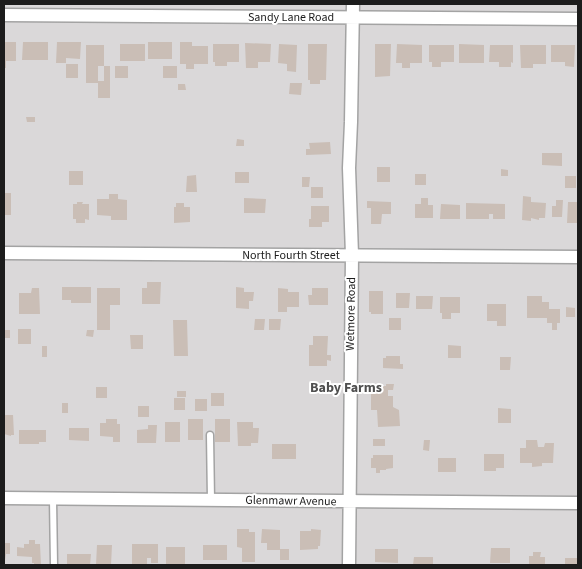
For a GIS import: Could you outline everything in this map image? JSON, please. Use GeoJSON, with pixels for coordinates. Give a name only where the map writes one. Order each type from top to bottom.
{"type":"FeatureCollection","features":[{"type":"Feature","properties":{"kind":"street","name":"Sandy Lane Road"},"geometry":{"type":"LineString","coordinates":[[4,15],[53,10],[353,10],[578,19]]}},
{"type":"Feature","properties":{"kind":"street","name":"Wetmore Road"},"geometry":{"type":"LineString","coordinates":[[349,565],[352,255],[349,168],[353,10]]}},
{"type":"Feature","properties":{"kind":"street","name":"North Fourth Street"},"geometry":{"type":"LineString","coordinates":[[4,253],[578,257]]}},
{"type":"Feature","properties":{"kind":"street","name":"Glenmawr Avenue"},"geometry":{"type":"LineString","coordinates":[[4,498],[349,502],[578,502]]}},
{"type":"Feature","properties":{"kind":"lane"},"geometry":{"type":"LineString","coordinates":[[210,435],[211,500]]}},
{"type":"Feature","properties":{"kind":"lane"},"geometry":{"type":"LineString","coordinates":[[53,499],[54,565]]}},
{"type":"Feature","properties":{"kind":"shaded area"},"geometry":{"type":"Polygon","coordinates":[[[4,4],[578,4],[578,565],[4,565],[4,4]]]}},
{"type":"Feature","properties":{"kind":"building"},"geometry":{"type":"Polygon","coordinates":[[[4,42],[16,42],[16,61],[6,61],[6,68],[4,68],[4,42]]]}},
{"type":"Feature","properties":{"kind":"building"},"geometry":{"type":"Polygon","coordinates":[[[23,42],[48,42],[48,60],[22,60],[23,42]]]}},
{"type":"Feature","properties":{"kind":"building"},"geometry":{"type":"Polygon","coordinates":[[[57,42],[81,42],[80,59],[66,58],[66,63],[56,63],[57,42]]]}},
{"type":"Feature","properties":{"kind":"building"},"geometry":{"type":"Polygon","coordinates":[[[148,42],[172,42],[172,59],[148,59],[148,42]]]}},
{"type":"Feature","properties":{"kind":"building"},"geometry":{"type":"Polygon","coordinates":[[[180,42],[192,42],[192,46],[208,46],[208,64],[194,64],[194,69],[186,69],[186,64],[180,64],[180,42]]]}},
{"type":"Feature","properties":{"kind":"building"},"geometry":{"type":"Polygon","coordinates":[[[245,43],[271,44],[270,62],[258,62],[258,68],[246,68],[245,43]]]}},
{"type":"Feature","properties":{"kind":"building"},"geometry":{"type":"Polygon","coordinates":[[[120,44],[145,44],[145,61],[120,61],[120,44]]]}},
{"type":"Feature","properties":{"kind":"building"},"geometry":{"type":"Polygon","coordinates":[[[213,44],[239,44],[239,62],[227,62],[227,66],[215,66],[215,62],[213,62],[213,44]]]}},
{"type":"Feature","properties":{"kind":"building"},"geometry":{"type":"Polygon","coordinates":[[[279,44],[297,45],[296,72],[287,71],[287,64],[278,63],[279,44]]]}},
{"type":"Feature","properties":{"kind":"building"},"geometry":{"type":"Polygon","coordinates":[[[308,44],[327,44],[326,80],[320,80],[320,84],[310,84],[310,80],[308,80],[308,44]]]}},
{"type":"Feature","properties":{"kind":"building"},"geometry":{"type":"Polygon","coordinates":[[[375,44],[391,44],[390,76],[375,77],[375,44]]]}},
{"type":"Feature","properties":{"kind":"building"},"geometry":{"type":"Polygon","coordinates":[[[397,44],[422,45],[422,63],[410,63],[410,68],[402,68],[402,63],[396,63],[397,44]]]}},
{"type":"Feature","properties":{"kind":"building"},"geometry":{"type":"Polygon","coordinates":[[[459,44],[484,45],[484,63],[459,63],[459,44]]]}},
{"type":"Feature","properties":{"kind":"building"},"geometry":{"type":"Polygon","coordinates":[[[86,45],[104,45],[104,66],[110,66],[110,98],[98,98],[98,83],[86,83],[86,45]],[[98,66],[98,81],[104,81],[104,66],[98,66]]]}},
{"type":"Feature","properties":{"kind":"building"},"geometry":{"type":"Polygon","coordinates":[[[429,45],[454,45],[454,62],[441,62],[441,67],[432,67],[432,62],[429,62],[429,45]]]}},
{"type":"Feature","properties":{"kind":"building"},"geometry":{"type":"Polygon","coordinates":[[[490,45],[513,45],[513,63],[511,62],[511,67],[499,67],[499,62],[489,62],[490,45]]]}},
{"type":"Feature","properties":{"kind":"building"},"geometry":{"type":"Polygon","coordinates":[[[520,45],[546,45],[546,64],[533,64],[533,68],[521,68],[520,45]]]}},
{"type":"Feature","properties":{"kind":"building"},"geometry":{"type":"Polygon","coordinates":[[[551,45],[575,45],[574,67],[565,66],[565,62],[551,62],[551,45]]]}},
{"type":"Feature","properties":{"kind":"building"},"geometry":{"type":"Polygon","coordinates":[[[66,64],[78,64],[78,78],[66,78],[66,64]]]}},
{"type":"Feature","properties":{"kind":"building"},"geometry":{"type":"Polygon","coordinates":[[[115,66],[128,66],[128,78],[115,78],[115,66]]]}},
{"type":"Feature","properties":{"kind":"building"},"geometry":{"type":"Polygon","coordinates":[[[163,66],[177,66],[177,78],[163,78],[163,66]]]}},
{"type":"Feature","properties":{"kind":"building"},"geometry":{"type":"Polygon","coordinates":[[[290,83],[302,83],[301,95],[289,94],[290,83]]]}},
{"type":"Feature","properties":{"kind":"building"},"geometry":{"type":"Polygon","coordinates":[[[178,84],[185,84],[186,90],[178,90],[178,84]]]}},
{"type":"Feature","properties":{"kind":"building"},"geometry":{"type":"Polygon","coordinates":[[[26,117],[35,117],[35,122],[27,122],[26,117]]]}},
{"type":"Feature","properties":{"kind":"building"},"geometry":{"type":"Polygon","coordinates":[[[237,139],[244,140],[244,146],[236,146],[237,139]]]}},
{"type":"Feature","properties":{"kind":"building"},"geometry":{"type":"Polygon","coordinates":[[[330,142],[331,154],[306,155],[306,149],[310,149],[309,143],[330,142]]]}},
{"type":"Feature","properties":{"kind":"building"},"geometry":{"type":"Polygon","coordinates":[[[542,153],[562,153],[562,166],[542,165],[542,153]]]}},
{"type":"Feature","properties":{"kind":"building"},"geometry":{"type":"Polygon","coordinates":[[[377,167],[390,167],[390,182],[377,182],[377,167]]]}},
{"type":"Feature","properties":{"kind":"building"},"geometry":{"type":"Polygon","coordinates":[[[501,169],[508,170],[508,176],[501,176],[501,169]]]}},
{"type":"Feature","properties":{"kind":"building"},"geometry":{"type":"Polygon","coordinates":[[[69,171],[83,171],[83,185],[69,185],[69,171]]]}},
{"type":"Feature","properties":{"kind":"building"},"geometry":{"type":"Polygon","coordinates":[[[235,172],[249,172],[249,183],[235,183],[235,172]]]}},
{"type":"Feature","properties":{"kind":"building"},"geometry":{"type":"Polygon","coordinates":[[[415,174],[426,174],[426,185],[415,185],[415,174]]]}},
{"type":"Feature","properties":{"kind":"building"},"geometry":{"type":"Polygon","coordinates":[[[196,175],[197,192],[186,192],[187,176],[196,175]]]}},
{"type":"Feature","properties":{"kind":"building"},"geometry":{"type":"Polygon","coordinates":[[[565,176],[576,176],[576,188],[565,188],[565,176]]]}},
{"type":"Feature","properties":{"kind":"building"},"geometry":{"type":"Polygon","coordinates":[[[302,177],[310,177],[309,187],[302,187],[302,177]]]}},
{"type":"Feature","properties":{"kind":"building"},"geometry":{"type":"Polygon","coordinates":[[[311,187],[323,187],[323,198],[311,198],[311,187]]]}},
{"type":"Feature","properties":{"kind":"building"},"geometry":{"type":"Polygon","coordinates":[[[4,193],[11,193],[11,215],[4,215],[4,193]]]}},
{"type":"Feature","properties":{"kind":"building"},"geometry":{"type":"Polygon","coordinates":[[[109,194],[118,194],[118,199],[127,200],[127,220],[111,220],[111,216],[97,215],[97,199],[109,199],[109,194]]]}},
{"type":"Feature","properties":{"kind":"building"},"geometry":{"type":"Polygon","coordinates":[[[523,196],[531,197],[531,202],[546,203],[545,218],[539,218],[539,220],[531,218],[531,221],[522,220],[523,196]]]}},
{"type":"Feature","properties":{"kind":"building"},"geometry":{"type":"Polygon","coordinates":[[[244,198],[266,199],[265,213],[244,213],[244,198]]]}},
{"type":"Feature","properties":{"kind":"building"},"geometry":{"type":"Polygon","coordinates":[[[421,198],[428,198],[428,205],[433,205],[433,218],[415,218],[415,204],[421,204],[421,198]]]}},
{"type":"Feature","properties":{"kind":"building"},"geometry":{"type":"Polygon","coordinates":[[[556,200],[563,200],[562,217],[552,217],[552,206],[556,206],[556,200]]]}},
{"type":"Feature","properties":{"kind":"building"},"geometry":{"type":"Polygon","coordinates":[[[367,201],[391,202],[391,214],[382,214],[381,224],[371,224],[371,208],[367,208],[367,201]]]}},
{"type":"Feature","properties":{"kind":"building"},"geometry":{"type":"Polygon","coordinates":[[[77,202],[89,204],[89,220],[85,219],[85,223],[76,223],[76,219],[73,219],[73,204],[77,204],[77,202]]]}},
{"type":"Feature","properties":{"kind":"building"},"geometry":{"type":"Polygon","coordinates":[[[568,202],[578,202],[578,223],[567,223],[568,202]]]}},
{"type":"Feature","properties":{"kind":"building"},"geometry":{"type":"Polygon","coordinates":[[[176,203],[184,203],[184,207],[190,207],[190,222],[174,223],[174,207],[176,207],[176,203]]]}},
{"type":"Feature","properties":{"kind":"building"},"geometry":{"type":"Polygon","coordinates":[[[466,203],[505,204],[505,219],[493,219],[493,214],[489,214],[489,219],[466,219],[466,203]]]}},
{"type":"Feature","properties":{"kind":"building"},"geometry":{"type":"Polygon","coordinates":[[[441,204],[460,205],[460,219],[440,219],[441,204]]]}},
{"type":"Feature","properties":{"kind":"building"},"geometry":{"type":"Polygon","coordinates":[[[311,206],[329,206],[329,222],[322,222],[322,227],[309,227],[311,206]]]}},
{"type":"Feature","properties":{"kind":"building"},"geometry":{"type":"Polygon","coordinates":[[[147,282],[161,282],[160,304],[142,304],[142,288],[147,288],[147,282]]]}},
{"type":"Feature","properties":{"kind":"building"},"geometry":{"type":"Polygon","coordinates":[[[62,287],[91,287],[91,303],[71,303],[71,300],[62,300],[62,287]]]}},
{"type":"Feature","properties":{"kind":"building"},"geometry":{"type":"Polygon","coordinates":[[[236,287],[244,288],[244,292],[254,292],[253,301],[249,301],[249,309],[236,308],[236,287]]]}},
{"type":"Feature","properties":{"kind":"building"},"geometry":{"type":"Polygon","coordinates":[[[32,288],[39,288],[40,314],[19,314],[19,293],[31,293],[32,288]]]}},
{"type":"Feature","properties":{"kind":"building"},"geometry":{"type":"Polygon","coordinates":[[[97,288],[120,288],[120,305],[110,305],[110,330],[97,330],[97,288]]]}},
{"type":"Feature","properties":{"kind":"building"},"geometry":{"type":"Polygon","coordinates":[[[278,288],[288,289],[288,292],[299,292],[299,307],[287,307],[287,312],[278,312],[278,288]]]}},
{"type":"Feature","properties":{"kind":"building"},"geometry":{"type":"Polygon","coordinates":[[[312,288],[328,288],[328,305],[309,305],[308,295],[312,295],[312,288]]]}},
{"type":"Feature","properties":{"kind":"building"},"geometry":{"type":"Polygon","coordinates":[[[369,291],[383,291],[383,314],[371,314],[369,312],[369,291]]]}},
{"type":"Feature","properties":{"kind":"building"},"geometry":{"type":"Polygon","coordinates":[[[396,293],[410,293],[409,308],[396,308],[396,293]]]}},
{"type":"Feature","properties":{"kind":"building"},"geometry":{"type":"Polygon","coordinates":[[[416,296],[433,296],[432,309],[416,309],[416,296]]]}},
{"type":"Feature","properties":{"kind":"building"},"geometry":{"type":"Polygon","coordinates":[[[527,296],[542,296],[542,302],[549,302],[549,309],[560,309],[560,323],[557,323],[557,330],[552,330],[552,323],[547,323],[547,318],[527,318],[527,296]]]}},
{"type":"Feature","properties":{"kind":"building"},"geometry":{"type":"Polygon","coordinates":[[[440,297],[460,297],[460,313],[451,313],[451,319],[442,319],[440,297]]]}},
{"type":"Feature","properties":{"kind":"building"},"geometry":{"type":"Polygon","coordinates":[[[487,304],[506,304],[506,326],[497,326],[497,321],[487,321],[487,304]]]}},
{"type":"Feature","properties":{"kind":"building"},"geometry":{"type":"Polygon","coordinates":[[[566,307],[575,308],[575,317],[566,317],[566,307]]]}},
{"type":"Feature","properties":{"kind":"building"},"geometry":{"type":"Polygon","coordinates":[[[389,318],[401,318],[401,330],[389,330],[389,318]]]}},
{"type":"Feature","properties":{"kind":"building"},"geometry":{"type":"Polygon","coordinates":[[[255,319],[265,319],[264,330],[254,330],[255,319]]]}},
{"type":"Feature","properties":{"kind":"building"},"geometry":{"type":"Polygon","coordinates":[[[269,319],[281,319],[280,330],[269,330],[269,319]]]}},
{"type":"Feature","properties":{"kind":"building"},"geometry":{"type":"Polygon","coordinates":[[[173,320],[187,320],[188,356],[174,356],[173,320]]]}},
{"type":"Feature","properties":{"kind":"building"},"geometry":{"type":"Polygon","coordinates":[[[18,329],[31,329],[31,344],[18,344],[18,329]]]}},
{"type":"Feature","properties":{"kind":"building"},"geometry":{"type":"Polygon","coordinates":[[[4,330],[10,330],[10,338],[4,338],[4,330]]]}},
{"type":"Feature","properties":{"kind":"building"},"geometry":{"type":"Polygon","coordinates":[[[87,330],[94,330],[93,337],[86,336],[87,330]]]}},
{"type":"Feature","properties":{"kind":"building"},"geometry":{"type":"Polygon","coordinates":[[[130,335],[143,335],[143,349],[131,349],[130,335]]]}},
{"type":"Feature","properties":{"kind":"building"},"geometry":{"type":"Polygon","coordinates":[[[313,336],[328,336],[327,355],[331,355],[331,361],[327,360],[327,366],[309,366],[309,345],[313,345],[313,336]]]}},
{"type":"Feature","properties":{"kind":"building"},"geometry":{"type":"Polygon","coordinates":[[[448,345],[461,346],[461,358],[448,358],[448,345]]]}},
{"type":"Feature","properties":{"kind":"building"},"geometry":{"type":"Polygon","coordinates":[[[42,346],[47,346],[47,357],[42,357],[42,346]]]}},
{"type":"Feature","properties":{"kind":"building"},"geometry":{"type":"Polygon","coordinates":[[[386,356],[400,356],[400,364],[403,364],[403,369],[383,368],[383,358],[386,358],[386,356]]]}},
{"type":"Feature","properties":{"kind":"building"},"geometry":{"type":"Polygon","coordinates":[[[500,357],[511,357],[510,370],[500,370],[500,357]]]}},
{"type":"Feature","properties":{"kind":"building"},"geometry":{"type":"Polygon","coordinates":[[[386,384],[394,384],[393,390],[388,390],[388,396],[393,396],[393,407],[399,410],[400,426],[378,427],[377,410],[371,410],[371,386],[386,386],[386,384]]]}},
{"type":"Feature","properties":{"kind":"building"},"geometry":{"type":"Polygon","coordinates":[[[96,387],[107,387],[107,398],[96,398],[96,387]]]}},
{"type":"Feature","properties":{"kind":"building"},"geometry":{"type":"Polygon","coordinates":[[[177,391],[186,391],[186,397],[177,397],[177,391]]]}},
{"type":"Feature","properties":{"kind":"building"},"geometry":{"type":"Polygon","coordinates":[[[211,393],[224,393],[224,406],[211,406],[211,393]]]}},
{"type":"Feature","properties":{"kind":"building"},"geometry":{"type":"Polygon","coordinates":[[[174,398],[185,398],[185,410],[174,410],[174,398]]]}},
{"type":"Feature","properties":{"kind":"building"},"geometry":{"type":"Polygon","coordinates":[[[195,399],[207,399],[207,411],[195,411],[195,399]]]}},
{"type":"Feature","properties":{"kind":"building"},"geometry":{"type":"Polygon","coordinates":[[[62,403],[68,403],[68,413],[62,413],[62,403]]]}},
{"type":"Feature","properties":{"kind":"building"},"geometry":{"type":"Polygon","coordinates":[[[138,406],[149,406],[149,417],[138,417],[138,406]]]}},
{"type":"Feature","properties":{"kind":"building"},"geometry":{"type":"Polygon","coordinates":[[[498,408],[511,409],[511,423],[498,423],[498,408]]]}},
{"type":"Feature","properties":{"kind":"building"},"geometry":{"type":"Polygon","coordinates":[[[4,415],[13,415],[14,435],[4,434],[4,415]]]}},
{"type":"Feature","properties":{"kind":"building"},"geometry":{"type":"Polygon","coordinates":[[[106,419],[117,419],[117,424],[120,424],[120,442],[113,442],[113,437],[100,436],[100,423],[106,423],[106,419]]]}},
{"type":"Feature","properties":{"kind":"building"},"geometry":{"type":"Polygon","coordinates":[[[188,419],[203,419],[203,440],[188,440],[188,419]]]}},
{"type":"Feature","properties":{"kind":"building"},"geometry":{"type":"Polygon","coordinates":[[[215,419],[230,419],[230,442],[215,442],[215,419]]]}},
{"type":"Feature","properties":{"kind":"building"},"geometry":{"type":"Polygon","coordinates":[[[165,422],[180,422],[180,442],[165,442],[165,422]]]}},
{"type":"Feature","properties":{"kind":"building"},"geometry":{"type":"Polygon","coordinates":[[[237,422],[253,422],[253,428],[259,428],[258,443],[251,443],[251,446],[238,446],[237,422]]]}},
{"type":"Feature","properties":{"kind":"building"},"geometry":{"type":"Polygon","coordinates":[[[148,425],[157,425],[156,443],[137,443],[137,430],[148,429],[148,425]]]}},
{"type":"Feature","properties":{"kind":"building"},"geometry":{"type":"Polygon","coordinates":[[[69,428],[89,428],[89,441],[69,440],[69,428]]]}},
{"type":"Feature","properties":{"kind":"building"},"geometry":{"type":"Polygon","coordinates":[[[19,430],[46,430],[46,442],[19,444],[19,430]]]}},
{"type":"Feature","properties":{"kind":"building"},"geometry":{"type":"Polygon","coordinates":[[[373,439],[385,439],[385,446],[373,446],[373,439]]]}},
{"type":"Feature","properties":{"kind":"building"},"geometry":{"type":"Polygon","coordinates":[[[424,440],[430,440],[429,451],[423,450],[424,440]]]}},
{"type":"Feature","properties":{"kind":"building"},"geometry":{"type":"Polygon","coordinates":[[[526,440],[537,440],[538,447],[544,447],[545,443],[554,443],[553,463],[542,463],[542,466],[532,467],[532,463],[520,463],[520,448],[526,448],[526,440]]]}},
{"type":"Feature","properties":{"kind":"building"},"geometry":{"type":"Polygon","coordinates":[[[272,444],[296,444],[296,459],[272,459],[272,444]]]}},
{"type":"Feature","properties":{"kind":"building"},"geometry":{"type":"Polygon","coordinates":[[[484,454],[504,454],[504,468],[496,468],[496,471],[484,471],[484,454]]]}},
{"type":"Feature","properties":{"kind":"building"},"geometry":{"type":"Polygon","coordinates":[[[373,455],[393,455],[393,468],[380,470],[380,473],[376,473],[376,468],[371,468],[371,458],[373,458],[373,455]]]}},
{"type":"Feature","properties":{"kind":"building"},"geometry":{"type":"Polygon","coordinates":[[[438,458],[456,458],[456,472],[438,472],[438,458]]]}},
{"type":"Feature","properties":{"kind":"building"},"geometry":{"type":"Polygon","coordinates":[[[237,529],[249,529],[249,532],[255,532],[255,562],[242,562],[242,548],[237,547],[237,529]]]}},
{"type":"Feature","properties":{"kind":"building"},"geometry":{"type":"Polygon","coordinates":[[[262,529],[280,530],[280,550],[267,550],[267,543],[261,543],[262,529]]]}},
{"type":"Feature","properties":{"kind":"building"},"geometry":{"type":"Polygon","coordinates":[[[311,529],[321,530],[320,546],[318,546],[318,549],[300,550],[300,531],[311,531],[311,529]]]}},
{"type":"Feature","properties":{"kind":"building"},"geometry":{"type":"Polygon","coordinates":[[[29,540],[35,540],[35,544],[40,544],[41,565],[34,565],[32,557],[17,556],[17,547],[24,548],[24,544],[29,544],[29,540]]]}},
{"type":"Feature","properties":{"kind":"building"},"geometry":{"type":"Polygon","coordinates":[[[4,543],[10,543],[10,554],[6,554],[5,561],[4,561],[4,543]]]}},
{"type":"Feature","properties":{"kind":"building"},"geometry":{"type":"Polygon","coordinates":[[[132,544],[158,544],[158,563],[151,563],[151,558],[147,558],[147,565],[132,565],[132,544]]]}},
{"type":"Feature","properties":{"kind":"building"},"geometry":{"type":"Polygon","coordinates":[[[97,545],[112,545],[111,565],[96,565],[97,545]]]}},
{"type":"Feature","properties":{"kind":"building"},"geometry":{"type":"Polygon","coordinates":[[[203,545],[227,545],[227,560],[203,560],[203,545]]]}},
{"type":"Feature","properties":{"kind":"building"},"geometry":{"type":"Polygon","coordinates":[[[166,547],[185,547],[185,565],[166,565],[166,547]]]}},
{"type":"Feature","properties":{"kind":"building"},"geometry":{"type":"Polygon","coordinates":[[[491,548],[510,548],[510,563],[490,563],[491,548]]]}},
{"type":"Feature","properties":{"kind":"building"},"geometry":{"type":"Polygon","coordinates":[[[280,549],[289,549],[289,560],[280,560],[280,549]]]}},
{"type":"Feature","properties":{"kind":"building"},"geometry":{"type":"Polygon","coordinates":[[[375,549],[398,549],[398,563],[375,562],[375,549]]]}},
{"type":"Feature","properties":{"kind":"building"},"geometry":{"type":"Polygon","coordinates":[[[533,552],[541,552],[540,557],[545,557],[545,565],[529,565],[529,556],[533,556],[533,552]]]}},
{"type":"Feature","properties":{"kind":"building"},"geometry":{"type":"Polygon","coordinates":[[[67,554],[91,554],[90,565],[67,565],[67,554]]]}},
{"type":"Feature","properties":{"kind":"building"},"geometry":{"type":"Polygon","coordinates":[[[414,557],[433,557],[433,565],[413,565],[414,557]]]}},
{"type":"Feature","properties":{"kind":"building"},"geometry":{"type":"Polygon","coordinates":[[[565,558],[578,558],[578,565],[565,565],[565,558]]]}},
{"type":"Feature","properties":{"kind":"district","name":"Baby Farms"},"geometry":{"type":"Point","coordinates":[346,388]}}]}
